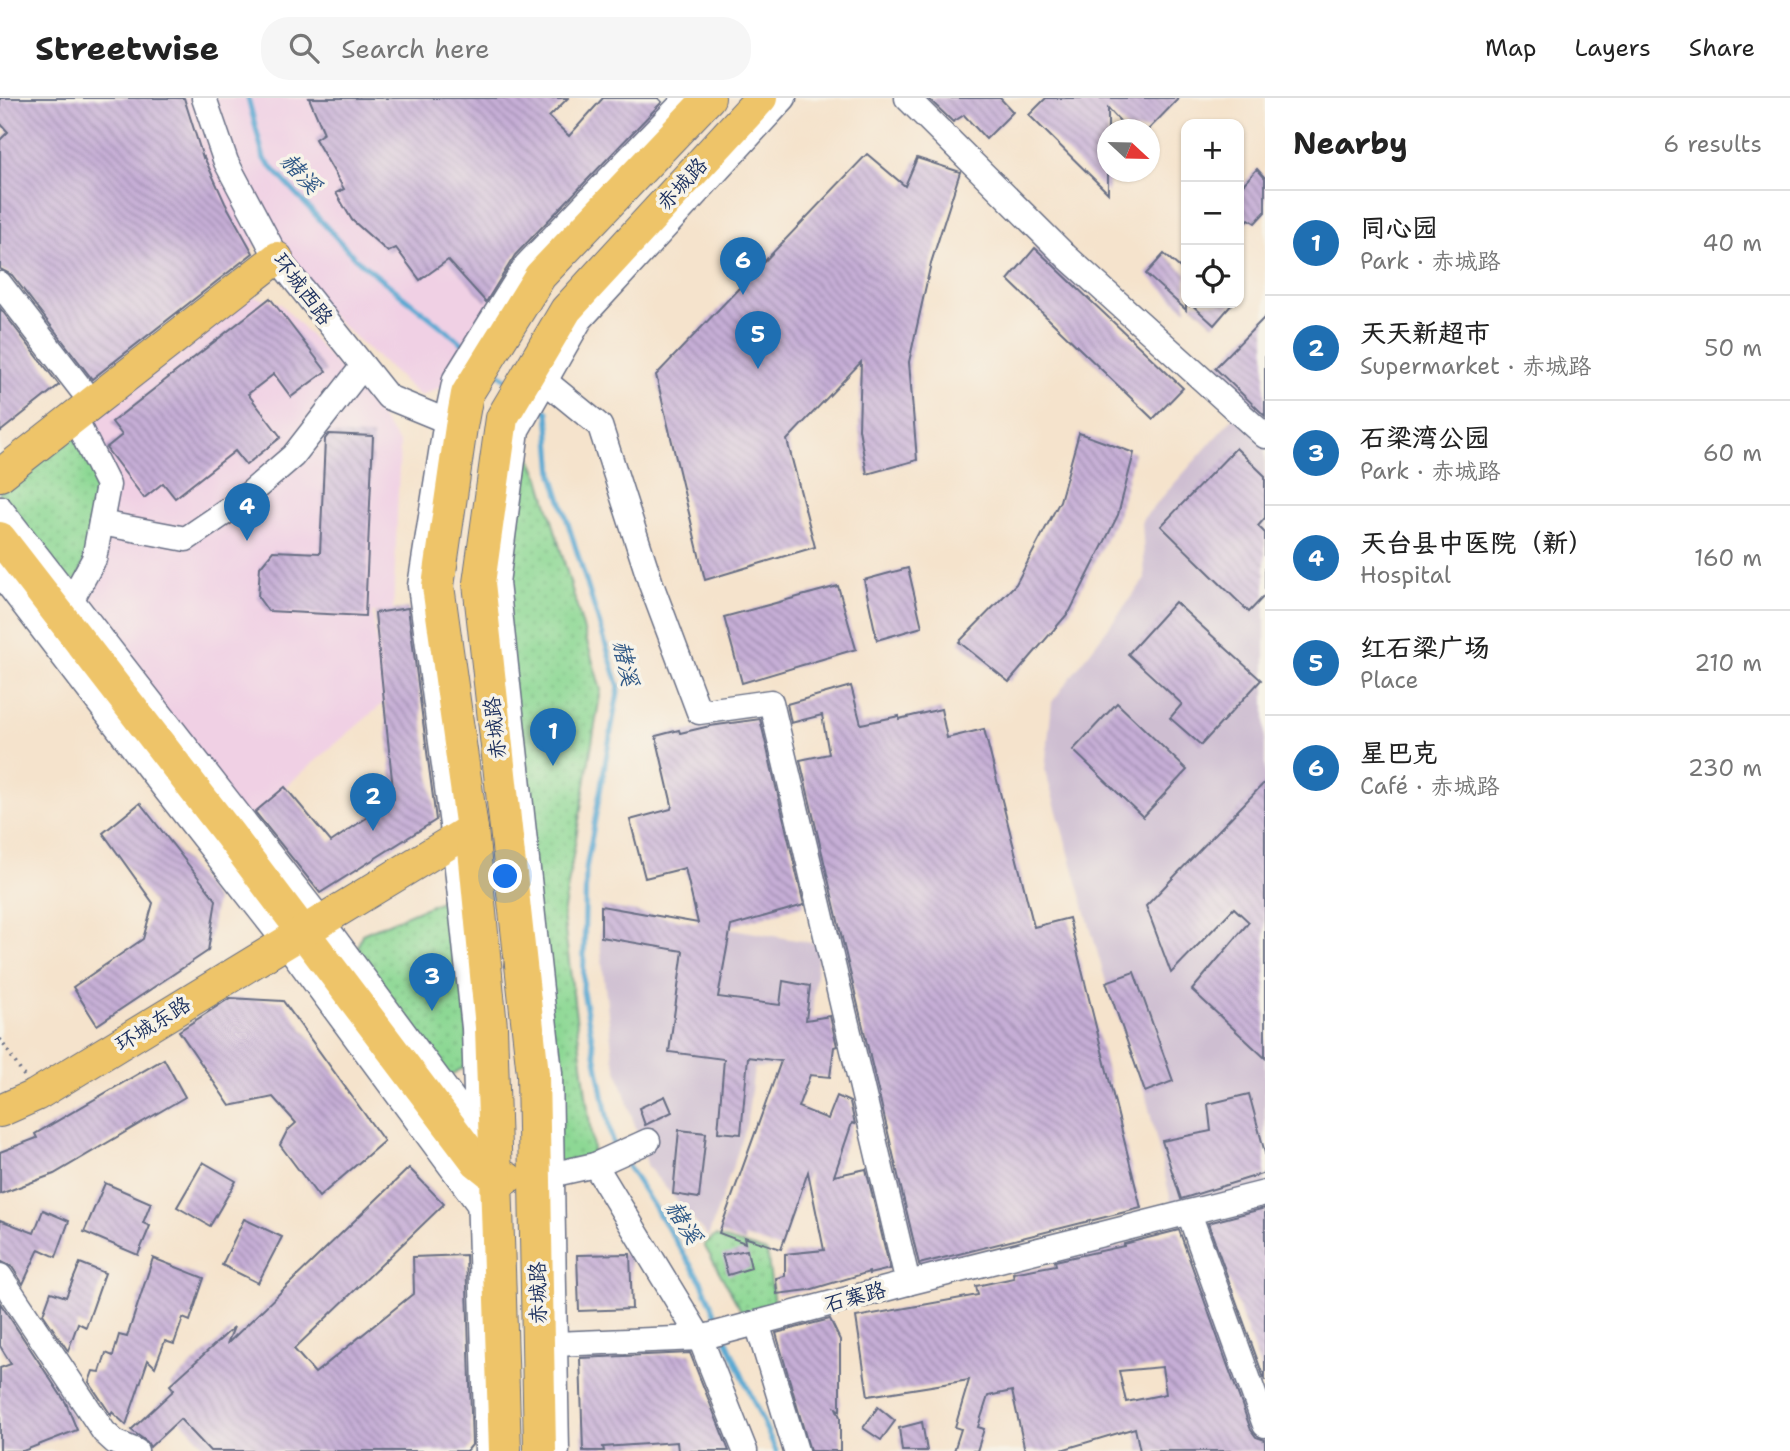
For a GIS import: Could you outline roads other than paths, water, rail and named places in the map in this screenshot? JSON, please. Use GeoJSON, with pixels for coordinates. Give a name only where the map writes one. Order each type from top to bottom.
{"type":"FeatureCollection","features":[{"type":"Feature","properties":{"kind":"main road","name":"赤城路"},"geometry":{"type":"LineString","coordinates":[[540,1451],[544,1176],[479,583],[510,424],[538,375],[566,310],[715,102]]}},
{"type":"Feature","properties":{"kind":"main road","name":"赤城路"},"geometry":{"type":"LineString","coordinates":[[500,1450],[483,1157],[492,1027],[463,834],[438,586],[453,424],[461,387],[496,330],[540,276],[715,102]]}},
{"type":"Feature","properties":{"kind":"main road"},"geometry":{"type":"LineString","coordinates":[[0,475],[277,258]]}},
{"type":"Feature","properties":{"kind":"main road"},"geometry":{"type":"LineString","coordinates":[[0,538],[303,931],[483,1157],[544,1176]]}},
{"type":"Feature","properties":{"kind":"main road","name":"环城东路"},"geometry":{"type":"LineString","coordinates":[[0,1111],[36,1096],[463,834]]}},
{"type":"Feature","properties":{"kind":"street","name":"环城西路"},"geometry":{"type":"LineString","coordinates":[[204,98],[226,162],[277,258],[388,397],[453,424]]}},
{"type":"Feature","properties":{"kind":"street"},"geometry":{"type":"LineString","coordinates":[[784,98],[580,320],[538,375],[600,426],[651,584],[699,712],[771,702],[908,1283]]}},
{"type":"Feature","properties":{"kind":"street"},"geometry":{"type":"LineString","coordinates":[[906,98],[1068,257],[1265,436]]}},
{"type":"Feature","properties":{"kind":"street"},"geometry":{"type":"LineString","coordinates":[[0,284],[83,410],[108,485],[94,559],[72,599]]}},
{"type":"Feature","properties":{"kind":"street"},"geometry":{"type":"LineString","coordinates":[[101,523],[186,539],[236,505],[293,456],[363,366]]}},
{"type":"Feature","properties":{"kind":"street"},"geometry":{"type":"LineString","coordinates":[[0,508],[72,599],[303,931],[480,1206]]}},
{"type":"Feature","properties":{"kind":"street"},"geometry":{"type":"LineString","coordinates":[[0,574],[150,771],[303,931]]}},
{"type":"Feature","properties":{"kind":"street"},"geometry":{"type":"LineString","coordinates":[[463,834],[483,1157],[480,1206],[500,1450]]}},
{"type":"Feature","properties":{"kind":"street"},"geometry":{"type":"LineString","coordinates":[[557,1451],[555,1344],[544,1176],[595,1165],[648,1141]]}},
{"type":"Feature","properties":{"kind":"street"},"geometry":{"type":"LineString","coordinates":[[595,1165],[700,1338],[745,1451]]}},
{"type":"Feature","properties":{"kind":"street","name":"石寨路"},"geometry":{"type":"LineString","coordinates":[[555,1344],[700,1338],[1265,1193]]}},
{"type":"Feature","properties":{"kind":"street"},"geometry":{"type":"LineString","coordinates":[[1189,1213],[1265,1425]]}},
{"type":"Feature","properties":{"kind":"street"},"geometry":{"type":"LineString","coordinates":[[0,1276],[104,1432],[115,1442],[136,1451]]}},
{"type":"Feature","properties":{"kind":"street"},"geometry":{"type":"LineString","coordinates":[[757,1323],[796,1451]]}},
{"type":"Feature","properties":{"kind":"waterway","name":"赭溪"},"geometry":{"type":"LineString","coordinates":[[248,98],[264,159],[355,258],[467,347]]}},
{"type":"Feature","properties":{"kind":"waterway","name":"赭溪"},"geometry":{"type":"LineString","coordinates":[[493,369],[510,382]]}},
{"type":"Feature","properties":{"kind":"waterway","name":"赭溪"},"geometry":{"type":"LineString","coordinates":[[540,406],[548,412],[553,475],[619,687],[586,869],[583,992],[612,1141],[617,1148]]}},
{"type":"Feature","properties":{"kind":"waterway","name":"赭溪"},"geometry":{"type":"LineString","coordinates":[[624,1160],[701,1281],[721,1326]]}},
{"type":"Feature","properties":{"kind":"waterway","name":"赭溪"},"geometry":{"type":"LineString","coordinates":[[726,1339],[776,1451]]}},
{"type":"Feature","properties":{"kind":"place","name":"星巴克"},"geometry":{"type":"Point","coordinates":[743,295]}},
{"type":"Feature","properties":{"kind":"place","name":"红石梁广场"},"geometry":{"type":"Point","coordinates":[758,369]}},
{"type":"Feature","properties":{"kind":"place","name":"天台县中医院（新）"},"geometry":{"type":"Point","coordinates":[247,541]}},
{"type":"Feature","properties":{"kind":"place","name":"同心园"},"geometry":{"type":"Point","coordinates":[553,766]}},
{"type":"Feature","properties":{"kind":"place","name":"天天新超市"},"geometry":{"type":"Point","coordinates":[373,831]}},
{"type":"Feature","properties":{"kind":"place","name":"石梁湾公园"},"geometry":{"type":"Point","coordinates":[432,1011]}}]}
